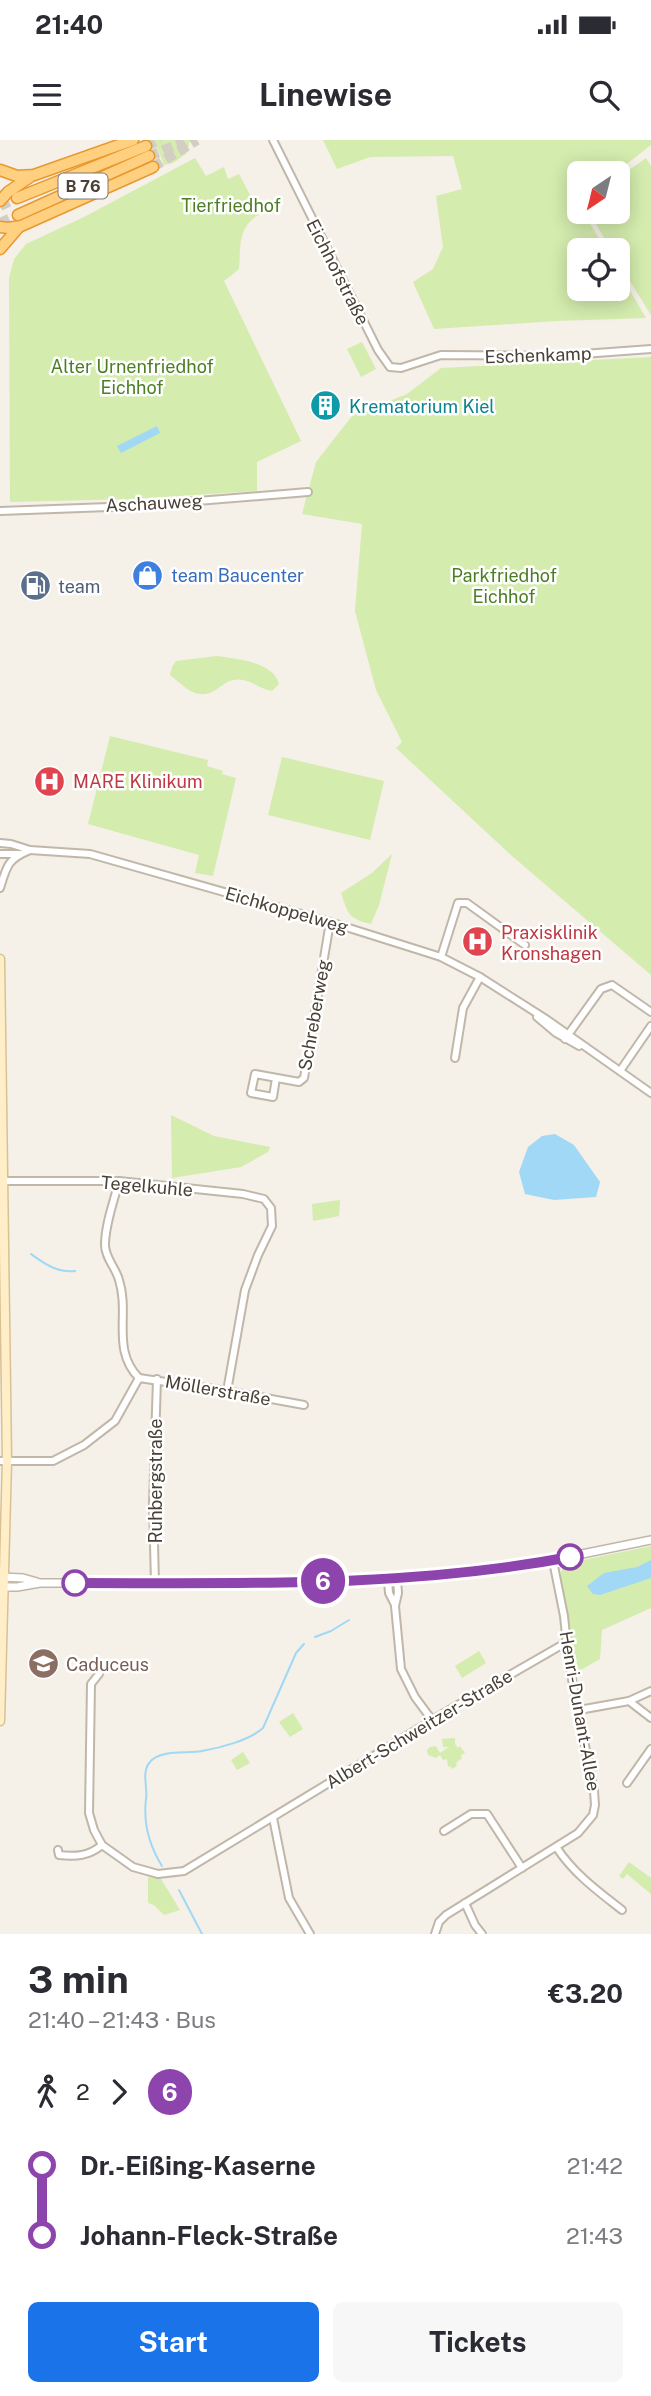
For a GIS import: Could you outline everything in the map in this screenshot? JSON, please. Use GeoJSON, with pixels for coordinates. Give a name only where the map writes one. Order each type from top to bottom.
{"type":"FeatureCollection","features":[{"type":"Feature","properties":{"kind":"highway"},"geometry":{"type":"LineString","coordinates":[[0,201],[8,192],[34,175],[133,140]]}},
{"type":"Feature","properties":{"kind":"highway","name":"B 76"},"geometry":{"type":"LineString","coordinates":[[17,198],[147,151],[19,220]]}},
{"type":"Feature","properties":{"kind":"highway"},"geometry":{"type":"LineString","coordinates":[[0,227],[8,228],[19,220],[153,167]]}},
{"type":"Feature","properties":{"kind":"highway"},"geometry":{"type":"LineString","coordinates":[[0,170],[11,175],[34,175]]}},
{"type":"Feature","properties":{"kind":"highway"},"geometry":{"type":"LineString","coordinates":[[0,249],[19,220]]}},
{"type":"Feature","properties":{"kind":"main road"},"geometry":{"type":"LineString","coordinates":[[0,959],[4,1461],[0,1721]]}},
{"type":"Feature","properties":{"kind":"street","name":"Eichhofstraße"},"geometry":{"type":"LineString","coordinates":[[273,140],[384,362],[397,369],[426,359]]}},
{"type":"Feature","properties":{"kind":"street","name":"Eschenkamp"},"geometry":{"type":"LineString","coordinates":[[426,359],[440,355],[556,356],[651,349]]}},
{"type":"Feature","properties":{"kind":"street","name":"Aschauweg"},"geometry":{"type":"LineString","coordinates":[[0,511],[136,506],[308,492]]}},
{"type":"Feature","properties":{"kind":"street","name":"Eichkoppelweg"},"geometry":{"type":"LineString","coordinates":[[0,843],[30,850],[89,854],[330,922],[441,957],[480,977],[651,1093]]}},
{"type":"Feature","properties":{"kind":"street","name":"Eichkoppelweg"},"geometry":{"type":"LineString","coordinates":[[0,853],[19,854],[30,850]]}},
{"type":"Feature","properties":{"kind":"street"},"geometry":{"type":"LineString","coordinates":[[0,888],[6,867],[19,854]]}},
{"type":"Feature","properties":{"kind":"street"},"geometry":{"type":"LineString","coordinates":[[441,957],[458,903],[467,903],[525,945]]}},
{"type":"Feature","properties":{"kind":"street","name":"Schreberweg"},"geometry":{"type":"LineString","coordinates":[[276,1078],[273,1097],[251,1093],[255,1074],[299,1082],[304,1078],[330,922]]}},
{"type":"Feature","properties":{"kind":"street"},"geometry":{"type":"LineString","coordinates":[[455,1058],[463,1008],[480,977]]}},
{"type":"Feature","properties":{"kind":"street"},"geometry":{"type":"LineString","coordinates":[[567,1037],[601,989],[607,986],[612,985],[651,1012]]}},
{"type":"Feature","properties":{"kind":"street"},"geometry":{"type":"LineString","coordinates":[[620,1071],[651,1026]]}},
{"type":"Feature","properties":{"kind":"street","name":"Tegelkuhle"},"geometry":{"type":"LineString","coordinates":[[2,1181],[119,1181],[243,1194],[264,1199],[271,1208],[272,1226],[245,1290],[227,1391]]}},
{"type":"Feature","properties":{"kind":"street"},"geometry":{"type":"LineString","coordinates":[[119,1181],[105,1248],[119,1279],[123,1298],[122,1348],[132,1370],[139,1378]]}},
{"type":"Feature","properties":{"kind":"street","name":"Möllerstraße"},"geometry":{"type":"LineString","coordinates":[[4,1461],[53,1461],[84,1445],[115,1421],[139,1378],[304,1405]]}},
{"type":"Feature","properties":{"kind":"street","name":"Ruhbergstraße"},"geometry":{"type":"LineString","coordinates":[[155,1583],[153,1478],[157,1380]]}},
{"type":"Feature","properties":{"kind":"street"},"geometry":{"type":"LineString","coordinates":[[3,1587],[40,1583],[388,1580],[553,1561],[651,1540]]}},
{"type":"Feature","properties":{"kind":"street","name":"Henri-Dunant-Allee"},"geometry":{"type":"LineString","coordinates":[[435,1934],[439,1922],[464,1902],[557,1848],[586,1826],[593,1815],[595,1805],[569,1664],[561,1595],[553,1561]]}},
{"type":"Feature","properties":{"kind":"street"},"geometry":{"type":"LineString","coordinates":[[3,1577],[23,1578],[40,1583]]}},
{"type":"Feature","properties":{"kind":"street"},"geometry":{"type":"LineString","coordinates":[[395,1606],[397,1579]]}},
{"type":"Feature","properties":{"kind":"street"},"geometry":{"type":"LineString","coordinates":[[388,1580],[389,1592],[395,1606],[401,1669],[415,1698],[432,1720]]}},
{"type":"Feature","properties":{"kind":"street","name":"Albert-Schweitzer-Straße"},"geometry":{"type":"LineString","coordinates":[[102,1845],[124,1862],[144,1871],[158,1874],[184,1871],[432,1720],[567,1642]]}},
{"type":"Feature","properties":{"kind":"street"},"geometry":{"type":"LineString","coordinates":[[58,1850],[59,1855],[72,1856],[92,1853],[102,1845],[89,1813],[91,1684],[99,1674]]}},
{"type":"Feature","properties":{"kind":"street"},"geometry":{"type":"LineString","coordinates":[[579,1710],[629,1701],[651,1691]]}},
{"type":"Feature","properties":{"kind":"street"},"geometry":{"type":"LineString","coordinates":[[629,1701],[651,1718]]}},
{"type":"Feature","properties":{"kind":"street"},"geometry":{"type":"LineString","coordinates":[[627,1783],[651,1749]]}},
{"type":"Feature","properties":{"kind":"street"},"geometry":{"type":"LineString","coordinates":[[444,1831],[471,1814],[487,1814],[522,1868]]}},
{"type":"Feature","properties":{"kind":"street"},"geometry":{"type":"LineString","coordinates":[[273,1818],[289,1898],[310,1934]]}},
{"type":"Feature","properties":{"kind":"street"},"geometry":{"type":"LineString","coordinates":[[557,1848],[565,1860],[622,1910]]}},
{"type":"Feature","properties":{"kind":"street"},"geometry":{"type":"LineString","coordinates":[[464,1902],[482,1934]]}},
{"type":"Feature","properties":{"kind":"green space"},"geometry":{"type":"Polygon","coordinates":[[[154,140],[190,140],[187,153],[173,163],[164,165],[154,140]]]}},
{"type":"Feature","properties":{"kind":"green space"},"geometry":{"type":"Polygon","coordinates":[[[323,140],[651,140],[651,145],[630,161],[567,161],[567,224],[590,224],[599,238],[567,238],[567,301],[630,301],[630,291],[646,318],[434,329],[413,282],[433,269],[443,247],[436,196],[462,189],[453,156],[370,157],[337,169],[323,140]]]}},
{"type":"Feature","properties":{"kind":"green space","name":"Alter Urnenfriedhof Eichhof"},"geometry":{"type":"Polygon","coordinates":[[[195,158],[206,176],[224,167],[228,179],[239,174],[260,214],[244,231],[240,245],[239,269],[224,281],[301,441],[257,462],[257,491],[133,499],[10,502],[9,278],[14,259],[26,244],[84,217],[195,158]]]}},
{"type":"Feature","properties":{"kind":"green space"},"geometry":{"type":"Polygon","coordinates":[[[646,158],[651,166],[651,315],[630,281],[630,238],[604,238],[596,224],[630,224],[630,169],[646,158]]]}},
{"type":"Feature","properties":{"kind":"green space"},"geometry":{"type":"Polygon","coordinates":[[[362,342],[376,369],[361,377],[347,349],[362,342]]]}},
{"type":"Feature","properties":{"kind":"green space","name":"Parkfriedhof Eichhof"},"geometry":{"type":"Polygon","coordinates":[[[651,357],[651,975],[512,856],[396,748],[402,742],[376,690],[355,611],[362,524],[302,514],[316,462],[352,416],[407,394],[441,368],[651,357]]]}},
{"type":"Feature","properties":{"kind":"green space"},"geometry":{"type":"Polygon","coordinates":[[[217,656],[262,666],[276,677],[279,684],[272,691],[244,680],[234,680],[208,694],[202,694],[190,691],[170,675],[176,661],[217,656]]]}},
{"type":"Feature","properties":{"kind":"green space"},"geometry":{"type":"Polygon","coordinates":[[[110,736],[208,760],[207,766],[236,778],[213,876],[195,873],[199,855],[88,824],[110,736]]]}},
{"type":"Feature","properties":{"kind":"green space"},"geometry":{"type":"Polygon","coordinates":[[[282,757],[384,781],[370,840],[268,815],[282,757]]]}},
{"type":"Feature","properties":{"kind":"green space"},"geometry":{"type":"Polygon","coordinates":[[[392,854],[379,905],[371,924],[358,920],[348,910],[341,893],[372,873],[392,854]]]}},
{"type":"Feature","properties":{"kind":"green space"},"geometry":{"type":"Polygon","coordinates":[[[171,1115],[214,1136],[270,1147],[268,1152],[241,1167],[172,1178],[171,1115]]]}},
{"type":"Feature","properties":{"kind":"green space"},"geometry":{"type":"Polygon","coordinates":[[[340,1200],[339,1216],[313,1221],[312,1204],[340,1200]]]}},
{"type":"Feature","properties":{"kind":"green space"},"geometry":{"type":"Polygon","coordinates":[[[651,1546],[651,1608],[602,1630],[600,1659],[579,1671],[571,1643],[560,1575],[564,1564],[651,1546]]]}},
{"type":"Feature","properties":{"kind":"green space"},"geometry":{"type":"Polygon","coordinates":[[[479,1651],[486,1663],[462,1678],[455,1666],[479,1651]]]}},
{"type":"Feature","properties":{"kind":"green space"},"geometry":{"type":"Polygon","coordinates":[[[293,1713],[303,1729],[290,1737],[279,1722],[293,1713]]]}},
{"type":"Feature","properties":{"kind":"green space"},"geometry":{"type":"Polygon","coordinates":[[[455,1738],[455,1744],[465,1753],[456,1763],[457,1766],[452,1769],[448,1767],[447,1759],[443,1760],[440,1755],[436,1758],[428,1755],[427,1750],[430,1747],[436,1746],[440,1753],[449,1747],[443,1747],[442,1739],[455,1738]]]}},
{"type":"Feature","properties":{"kind":"green space"},"geometry":{"type":"Polygon","coordinates":[[[243,1752],[250,1763],[237,1770],[231,1760],[243,1752]]]}},
{"type":"Feature","properties":{"kind":"green space"},"geometry":{"type":"Polygon","coordinates":[[[629,1862],[651,1878],[651,1894],[627,1874],[623,1879],[619,1876],[629,1862]]]}},
{"type":"Feature","properties":{"kind":"green space"},"geometry":{"type":"Polygon","coordinates":[[[148,1877],[161,1879],[180,1910],[164,1915],[148,1903],[148,1877]]]}},
{"type":"Feature","properties":{"kind":"water"},"geometry":{"type":"Polygon","coordinates":[[[157,426],[160,433],[121,453],[117,446],[157,426]]]}},
{"type":"Feature","properties":{"kind":"water"},"geometry":{"type":"Polygon","coordinates":[[[555,1134],[574,1145],[600,1182],[596,1197],[554,1200],[525,1194],[519,1172],[528,1147],[542,1136],[555,1134]]]}},
{"type":"Feature","properties":{"kind":"water"},"geometry":{"type":"Polygon","coordinates":[[[651,1560],[651,1578],[600,1595],[593,1594],[587,1586],[604,1573],[637,1567],[651,1560]]]}},
{"type":"Feature","properties":{"kind":"waterway"},"geometry":{"type":"LineString","coordinates":[[31,1254],[57,1269],[75,1271]]}},
{"type":"Feature","properties":{"kind":"waterway"},"geometry":{"type":"LineString","coordinates":[[315,1637],[349,1620]]}},
{"type":"Feature","properties":{"kind":"waterway"},"geometry":{"type":"LineString","coordinates":[[162,1866],[150,1842],[146,1826],[147,1766],[160,1755],[217,1748],[243,1740],[263,1728],[296,1653],[304,1644]]}},
{"type":"Feature","properties":{"kind":"waterway"},"geometry":{"type":"LineString","coordinates":[[179,1890],[202,1934]]}},
{"type":"Feature","properties":{"kind":"tunnel"},"geometry":{"type":"LineString","coordinates":[[146,146],[160,140]]}},
{"type":"Feature","properties":{"kind":"tunnel"},"geometry":{"type":"LineString","coordinates":[[153,167],[197,140]]}},
{"type":"Feature","properties":{"kind":"tunnel"},"geometry":{"type":"LineString","coordinates":[[149,156],[184,142]]}},
{"type":"Feature","properties":{"kind":"tunnel"},"geometry":{"type":"LineString","coordinates":[[0,206],[17,198]]}},
{"type":"Feature","properties":{"kind":"tunnel"},"geometry":{"type":"LineString","coordinates":[[0,223],[18,215]]}},
{"type":"Feature","properties":{"kind":"bus line","name":"6"},"geometry":{"type":"LineString","coordinates":[[75,1583],[388,1580],[466,1573],[570,1557]]}},
{"type":"Feature","properties":{"kind":"place","name":"Krematorium Kiel"},"geometry":{"type":"Point","coordinates":[326,406]}},
{"type":"Feature","properties":{"kind":"place","name":"team Baucenter"},"geometry":{"type":"Point","coordinates":[148,575]}},
{"type":"Feature","properties":{"kind":"place","name":"team"},"geometry":{"type":"Point","coordinates":[35,586]}},
{"type":"Feature","properties":{"kind":"place","name":"MARE Klinikum"},"geometry":{"type":"Point","coordinates":[50,781]}},
{"type":"Feature","properties":{"kind":"place","name":"Praxisklinik Kronshagen"},"geometry":{"type":"Point","coordinates":[478,942]}},
{"type":"Feature","properties":{"kind":"place","name":"Caduceus"},"geometry":{"type":"Point","coordinates":[43,1664]}},
{"type":"Feature","properties":{"kind":"park label","name":"Tierfriedhof"},"geometry":{"type":"Point","coordinates":[231,205]}}]}
